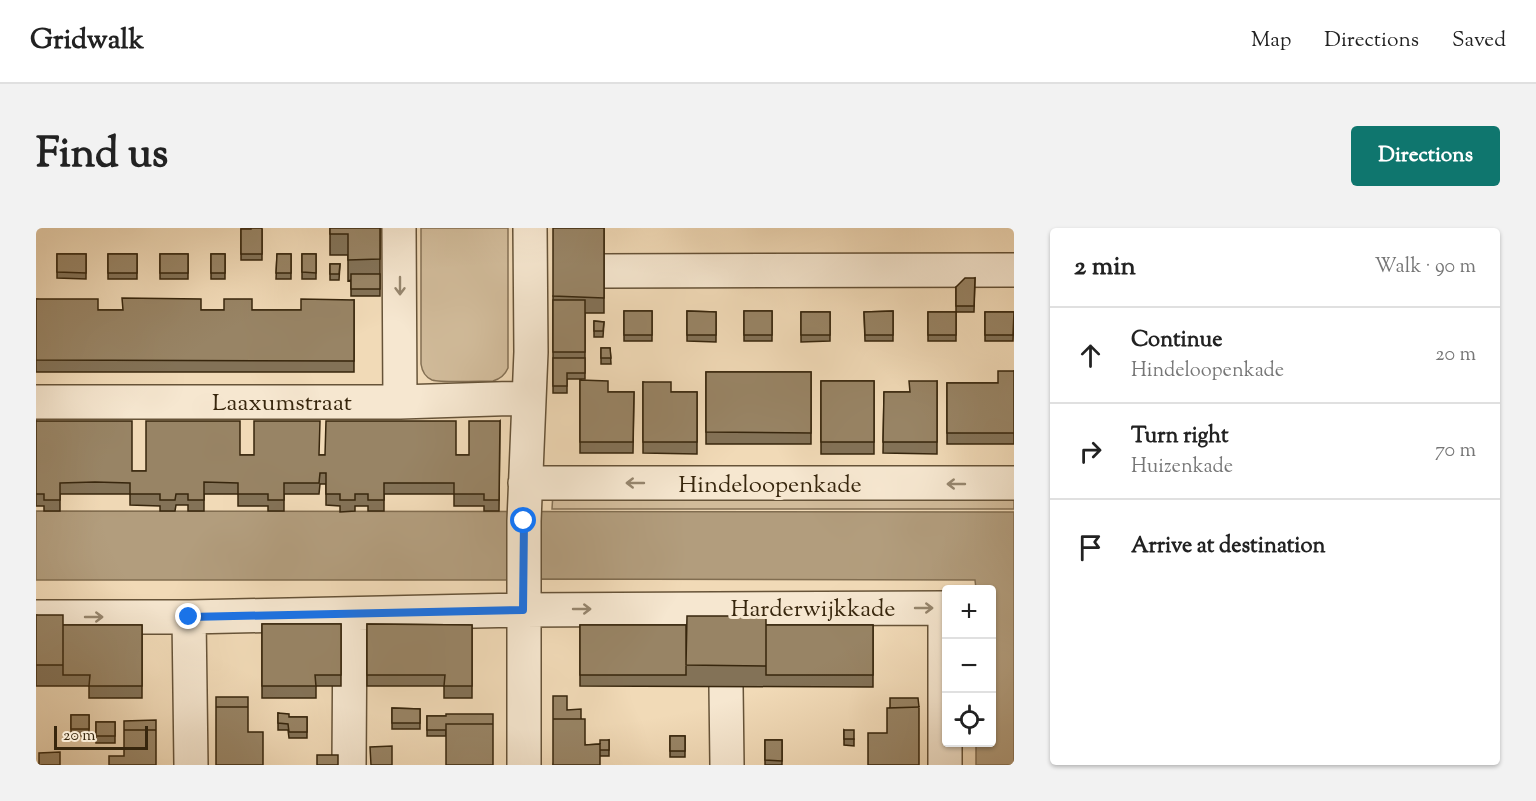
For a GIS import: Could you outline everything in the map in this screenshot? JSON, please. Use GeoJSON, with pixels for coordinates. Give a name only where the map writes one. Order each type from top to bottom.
{"type":"FeatureCollection","features":[{"type":"Feature","properties":{"kind":"street"},"geometry":{"type":"LineString","coordinates":[[399,228],[400,402]]}},
{"type":"Feature","properties":{"kind":"street"},"geometry":{"type":"LineString","coordinates":[[524,765],[525,483],[531,352],[542,272],[530,228]]}},
{"type":"Feature","properties":{"kind":"street"},"geometry":{"type":"LineString","coordinates":[[603,272],[1014,270]]}},
{"type":"Feature","properties":{"kind":"street","name":"Laaxumstraat"},"geometry":{"type":"LineString","coordinates":[[36,402],[400,402],[529,398]]}},
{"type":"Feature","properties":{"kind":"street","name":"Hindeloopenkade"},"geometry":{"type":"LineString","coordinates":[[525,483],[1014,483]]}},
{"type":"Feature","properties":{"kind":"street","name":"Harderwijkkade"},"geometry":{"type":"LineString","coordinates":[[36,617],[189,617],[523,610],[726,622],[945,608],[945,765]]}},
{"type":"Feature","properties":{"kind":"street"},"geometry":{"type":"LineString","coordinates":[[349,765],[350,614]]}},
{"type":"Feature","properties":{"kind":"street"},"geometry":{"type":"LineString","coordinates":[[189,617],[191,765]]}},
{"type":"Feature","properties":{"kind":"street"},"geometry":{"type":"LineString","coordinates":[[726,687],[727,765]]}},
{"type":"Feature","properties":{"kind":"shaded area"},"geometry":{"type":"Polygon","coordinates":[[[421,228],[508,228],[508,368],[498,379],[493,381],[437,381],[430,379],[423,371],[421,364],[421,228]]]}},
{"type":"Feature","properties":{"kind":"shaded area"},"geometry":{"type":"Polygon","coordinates":[[[553,493],[1014,493],[1014,509],[552,509],[553,493]]]}},
{"type":"Feature","properties":{"kind":"shaded area"},"geometry":{"type":"Polygon","coordinates":[[[36,511],[1014,512],[1014,765],[976,765],[976,747],[996,747],[996,585],[976,585],[975,580],[36,580],[36,511]]]}},
{"type":"Feature","properties":{"kind":"building"},"geometry":{"type":"Polygon","coordinates":[[[330,228],[380,228],[380,259],[348,260],[348,234],[330,234],[330,228]]]}},
{"type":"Feature","properties":{"kind":"building"},"geometry":{"type":"Polygon","coordinates":[[[553,228],[604,228],[604,298],[553,296],[553,228]]]}},
{"type":"Feature","properties":{"kind":"building"},"geometry":{"type":"Polygon","coordinates":[[[241,229],[262,229],[262,254],[241,254],[241,229]]]}},
{"type":"Feature","properties":{"kind":"building"},"geometry":{"type":"Polygon","coordinates":[[[57,254],[86,254],[86,273],[57,272],[57,254]]]}},
{"type":"Feature","properties":{"kind":"building"},"geometry":{"type":"Polygon","coordinates":[[[108,254],[137,254],[137,273],[108,273],[108,254]]]}},
{"type":"Feature","properties":{"kind":"building"},"geometry":{"type":"Polygon","coordinates":[[[160,254],[188,254],[188,273],[160,273],[160,254]]]}},
{"type":"Feature","properties":{"kind":"building"},"geometry":{"type":"Polygon","coordinates":[[[211,254],[225,254],[225,273],[211,273],[211,254]]]}},
{"type":"Feature","properties":{"kind":"building"},"geometry":{"type":"Polygon","coordinates":[[[277,254],[291,254],[291,273],[276,273],[277,254]]]}},
{"type":"Feature","properties":{"kind":"building"},"geometry":{"type":"Polygon","coordinates":[[[302,254],[316,254],[316,273],[302,272],[302,254]]]}},
{"type":"Feature","properties":{"kind":"building"},"geometry":{"type":"Polygon","coordinates":[[[330,264],[340,264],[339,274],[330,274],[330,264]]]}},
{"type":"Feature","properties":{"kind":"building"},"geometry":{"type":"Polygon","coordinates":[[[351,274],[380,274],[380,289],[351,289],[351,274]]]}},
{"type":"Feature","properties":{"kind":"building"},"geometry":{"type":"Polygon","coordinates":[[[965,278],[975,278],[974,306],[956,306],[956,287],[965,278]]]}},
{"type":"Feature","properties":{"kind":"building"},"geometry":{"type":"Polygon","coordinates":[[[122,298],[201,299],[201,310],[224,310],[224,299],[252,299],[252,310],[301,310],[301,299],[354,300],[354,361],[36,360],[36,299],[98,299],[98,310],[123,310],[122,298]]]}},
{"type":"Feature","properties":{"kind":"building"},"geometry":{"type":"Polygon","coordinates":[[[553,300],[585,300],[585,352],[553,352],[553,300]]]}},
{"type":"Feature","properties":{"kind":"building"},"geometry":{"type":"Polygon","coordinates":[[[624,311],[652,311],[652,335],[624,335],[624,311]]]}},
{"type":"Feature","properties":{"kind":"building"},"geometry":{"type":"Polygon","coordinates":[[[687,311],[716,312],[716,335],[687,335],[687,311]]]}},
{"type":"Feature","properties":{"kind":"building"},"geometry":{"type":"Polygon","coordinates":[[[744,311],[772,311],[772,335],[744,335],[744,311]]]}},
{"type":"Feature","properties":{"kind":"building"},"geometry":{"type":"Polygon","coordinates":[[[893,311],[893,335],[865,335],[864,312],[893,311]]]}},
{"type":"Feature","properties":{"kind":"building"},"geometry":{"type":"Polygon","coordinates":[[[801,312],[830,312],[830,335],[801,335],[801,312]]]}},
{"type":"Feature","properties":{"kind":"building"},"geometry":{"type":"Polygon","coordinates":[[[928,312],[956,312],[956,335],[928,335],[928,312]]]}},
{"type":"Feature","properties":{"kind":"building"},"geometry":{"type":"Polygon","coordinates":[[[985,312],[1014,312],[1013,335],[985,335],[985,312]]]}},
{"type":"Feature","properties":{"kind":"building"},"geometry":{"type":"Polygon","coordinates":[[[594,321],[604,322],[603,331],[594,331],[594,321]]]}},
{"type":"Feature","properties":{"kind":"building"},"geometry":{"type":"Polygon","coordinates":[[[601,348],[610,348],[611,358],[601,358],[601,348]]]}},
{"type":"Feature","properties":{"kind":"building"},"geometry":{"type":"Polygon","coordinates":[[[553,358],[585,358],[585,373],[567,373],[567,386],[553,386],[553,358]]]}},
{"type":"Feature","properties":{"kind":"building"},"geometry":{"type":"Polygon","coordinates":[[[998,371],[1014,371],[1014,433],[947,433],[947,383],[998,383],[998,371]]]}},
{"type":"Feature","properties":{"kind":"building"},"geometry":{"type":"Polygon","coordinates":[[[706,372],[811,372],[811,433],[706,432],[706,372]]]}},
{"type":"Feature","properties":{"kind":"building"},"geometry":{"type":"Polygon","coordinates":[[[580,380],[608,381],[608,392],[634,392],[633,442],[580,442],[580,380]]]}},
{"type":"Feature","properties":{"kind":"building"},"geometry":{"type":"Polygon","coordinates":[[[821,381],[874,381],[874,442],[821,442],[821,381]]]}},
{"type":"Feature","properties":{"kind":"building"},"geometry":{"type":"Polygon","coordinates":[[[909,381],[937,381],[937,442],[883,442],[884,392],[910,392],[909,381]]]}},
{"type":"Feature","properties":{"kind":"building"},"geometry":{"type":"Polygon","coordinates":[[[643,382],[671,382],[671,392],[697,392],[697,442],[643,442],[643,382]]]}},
{"type":"Feature","properties":{"kind":"building"},"geometry":{"type":"Polygon","coordinates":[[[36,421],[132,421],[132,471],[146,471],[146,421],[240,421],[240,455],[254,455],[254,421],[320,421],[319,455],[325,455],[326,421],[456,421],[456,455],[469,455],[469,421],[500,421],[499,500],[484,500],[484,494],[454,494],[454,483],[384,483],[384,500],[368,500],[368,494],[355,494],[355,500],[340,500],[340,494],[326,494],[326,473],[320,473],[319,483],[284,483],[284,500],[268,500],[268,494],[238,494],[238,483],[204,482],[204,500],[188,500],[188,494],[176,494],[175,500],[160,500],[160,494],[130,494],[130,483],[95,482],[60,483],[60,500],[44,500],[44,494],[36,494],[36,421]]]}},
{"type":"Feature","properties":{"kind":"building"},"geometry":{"type":"Polygon","coordinates":[[[36,615],[63,615],[63,665],[36,665],[36,615]]]}},
{"type":"Feature","properties":{"kind":"building"},"geometry":{"type":"Polygon","coordinates":[[[687,616],[766,616],[766,666],[686,665],[687,616]]]}},
{"type":"Feature","properties":{"kind":"building"},"geometry":{"type":"Polygon","coordinates":[[[262,624],[341,624],[341,675],[315,675],[316,686],[262,686],[262,624]]]}},
{"type":"Feature","properties":{"kind":"building"},"geometry":{"type":"Polygon","coordinates":[[[367,624],[472,625],[472,686],[444,686],[445,675],[367,675],[367,624]]]}},
{"type":"Feature","properties":{"kind":"building"},"geometry":{"type":"Polygon","coordinates":[[[63,625],[142,625],[142,686],[89,686],[90,675],[63,675],[63,625]]]}},
{"type":"Feature","properties":{"kind":"building"},"geometry":{"type":"Polygon","coordinates":[[[580,625],[686,625],[686,675],[580,675],[580,625]]]}},
{"type":"Feature","properties":{"kind":"building"},"geometry":{"type":"Polygon","coordinates":[[[766,625],[873,625],[873,675],[766,675],[766,625]]]}},
{"type":"Feature","properties":{"kind":"building"},"geometry":{"type":"Polygon","coordinates":[[[553,696],[567,696],[567,710],[581,709],[581,719],[553,719],[553,696]]]}},
{"type":"Feature","properties":{"kind":"building"},"geometry":{"type":"Polygon","coordinates":[[[216,697],[248,697],[248,707],[216,707],[216,697]]]}},
{"type":"Feature","properties":{"kind":"building"},"geometry":{"type":"Polygon","coordinates":[[[890,698],[918,698],[919,707],[890,708],[890,698]]]}},
{"type":"Feature","properties":{"kind":"building"},"geometry":{"type":"Polygon","coordinates":[[[216,707],[248,707],[248,732],[263,732],[263,765],[216,765],[216,707]]]}},
{"type":"Feature","properties":{"kind":"building"},"geometry":{"type":"Polygon","coordinates":[[[919,707],[919,765],[868,765],[868,733],[887,733],[887,708],[919,707]]]}},
{"type":"Feature","properties":{"kind":"building"},"geometry":{"type":"Polygon","coordinates":[[[392,708],[420,709],[420,723],[392,723],[392,708]]]}},
{"type":"Feature","properties":{"kind":"building"},"geometry":{"type":"Polygon","coordinates":[[[278,713],[289,714],[289,717],[307,717],[307,732],[289,732],[288,724],[278,723],[278,713]]]}},
{"type":"Feature","properties":{"kind":"building"},"geometry":{"type":"Polygon","coordinates":[[[446,714],[493,714],[493,724],[446,724],[446,730],[427,730],[427,716],[446,716],[446,714]]]}},
{"type":"Feature","properties":{"kind":"building"},"geometry":{"type":"Polygon","coordinates":[[[71,715],[89,715],[89,729],[71,729],[71,715]]]}},
{"type":"Feature","properties":{"kind":"building"},"geometry":{"type":"Polygon","coordinates":[[[553,719],[585,719],[585,745],[600,744],[600,765],[553,765],[553,719]]]}},
{"type":"Feature","properties":{"kind":"building"},"geometry":{"type":"Polygon","coordinates":[[[156,720],[156,730],[124,730],[124,721],[156,720]]]}},
{"type":"Feature","properties":{"kind":"building"},"geometry":{"type":"Polygon","coordinates":[[[96,722],[115,722],[115,736],[96,736],[96,722]]]}},
{"type":"Feature","properties":{"kind":"building"},"geometry":{"type":"Polygon","coordinates":[[[446,724],[493,724],[493,765],[446,765],[446,724]]]}},
{"type":"Feature","properties":{"kind":"building"},"geometry":{"type":"Polygon","coordinates":[[[124,730],[156,730],[156,765],[109,765],[109,756],[124,756],[124,730]]]}},
{"type":"Feature","properties":{"kind":"building"},"geometry":{"type":"Polygon","coordinates":[[[844,730],[854,730],[854,739],[844,739],[844,730]]]}},
{"type":"Feature","properties":{"kind":"building"},"geometry":{"type":"Polygon","coordinates":[[[670,736],[685,736],[685,751],[670,751],[670,736]]]}},
{"type":"Feature","properties":{"kind":"building"},"geometry":{"type":"Polygon","coordinates":[[[600,740],[609,740],[609,750],[600,750],[600,740]]]}},
{"type":"Feature","properties":{"kind":"building"},"geometry":{"type":"Polygon","coordinates":[[[765,740],[782,740],[782,761],[765,760],[765,740]]]}},
{"type":"Feature","properties":{"kind":"building"},"geometry":{"type":"Polygon","coordinates":[[[392,746],[392,765],[371,765],[370,747],[392,746]]]}},
{"type":"Feature","properties":{"kind":"building"},"geometry":{"type":"Polygon","coordinates":[[[60,752],[60,765],[39,765],[39,753],[60,752]]]}},
{"type":"Feature","properties":{"kind":"building"},"geometry":{"type":"Polygon","coordinates":[[[317,755],[338,755],[338,765],[317,765],[317,755]]]}},
{"type":"Feature","properties":{"kind":"route"},"geometry":{"type":"LineString","coordinates":[[189,617],[523,610],[524,521]]}}]}
